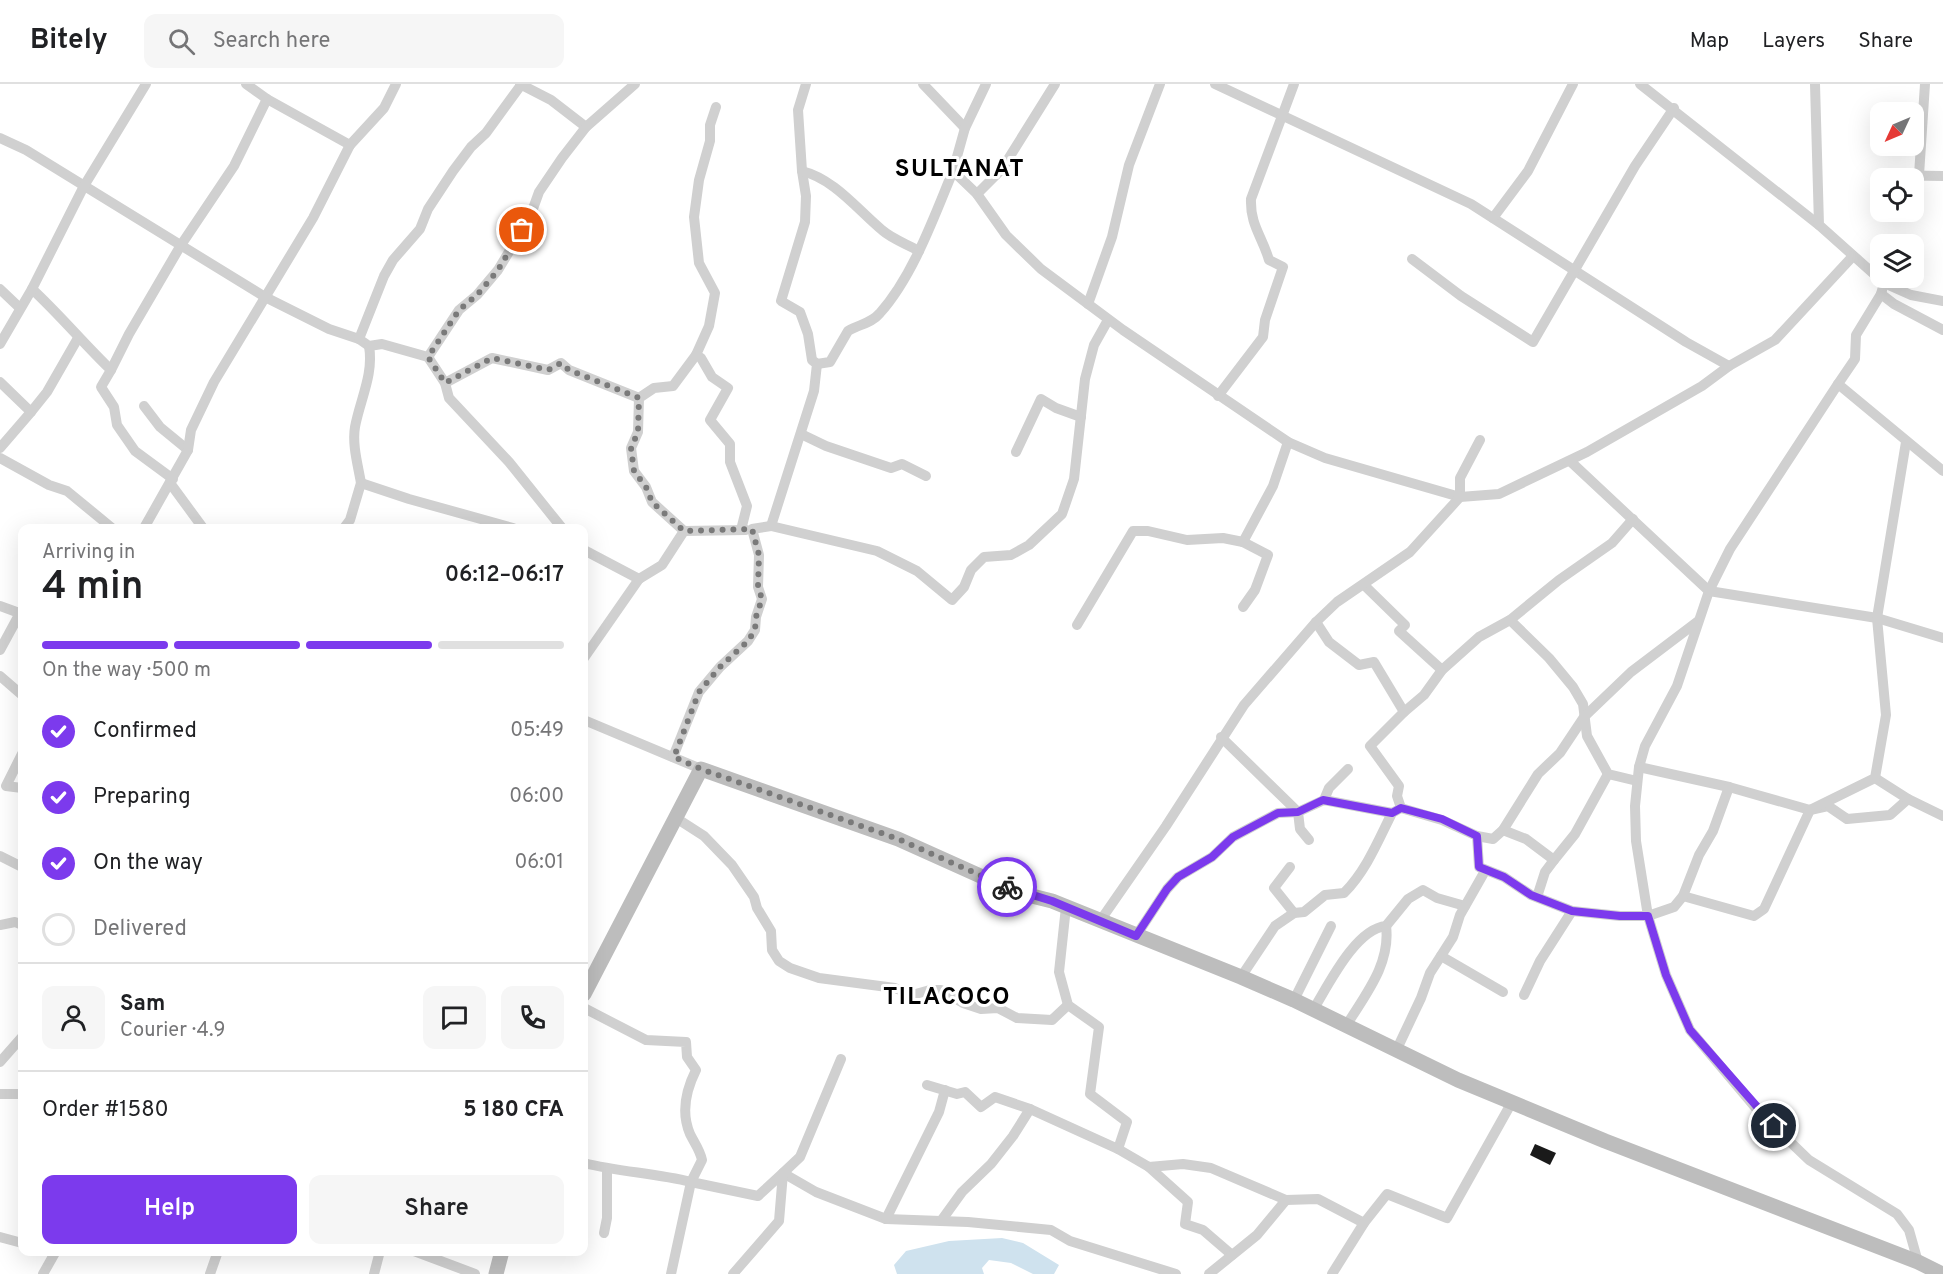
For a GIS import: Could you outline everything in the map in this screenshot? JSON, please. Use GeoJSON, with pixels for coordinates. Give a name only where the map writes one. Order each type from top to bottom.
{"type":"FeatureCollection","features":[{"type":"Feature","properties":{"kind":"street"},"geometry":{"type":"LineString","coordinates":[[0,344],[32,289],[84,186],[146,84]]}},
{"type":"Feature","properties":{"kind":"street"},"geometry":{"type":"LineString","coordinates":[[246,84],[267,99],[350,146]]}},
{"type":"Feature","properties":{"kind":"street"},"geometry":{"type":"LineString","coordinates":[[146,524],[188,450],[191,430],[214,382],[313,218],[350,146],[384,108],[396,84]]}},
{"type":"Feature","properties":{"kind":"street"},"geometry":{"type":"LineString","coordinates":[[359,339],[384,276],[393,260],[420,229],[428,209],[453,171],[471,147],[486,133],[521,84],[551,100],[586,127]]}},
{"type":"Feature","properties":{"kind":"street"},"geometry":{"type":"LineString","coordinates":[[428,357],[459,310],[477,295],[498,270],[530,217],[539,192],[561,158],[586,127],[635,84]]}},
{"type":"Feature","properties":{"kind":"street"},"geometry":{"type":"LineString","coordinates":[[806,84],[798,110],[806,196],[805,222],[781,300],[800,312],[808,334],[812,360],[817,364],[830,362],[848,331],[864,325],[880,314],[919,251],[953,171],[965,128],[986,84]]}},
{"type":"Feature","properties":{"kind":"street"},"geometry":{"type":"LineString","coordinates":[[923,84],[965,128]]}},
{"type":"Feature","properties":{"kind":"street"},"geometry":{"type":"LineString","coordinates":[[977,194],[1002,169],[1055,84]]}},
{"type":"Feature","properties":{"kind":"street"},"geometry":{"type":"LineString","coordinates":[[1088,304],[1112,237],[1129,165],[1160,84]]}},
{"type":"Feature","properties":{"kind":"street"},"geometry":{"type":"LineString","coordinates":[[1215,84],[1451,194],[1686,342],[1730,366]]}},
{"type":"Feature","properties":{"kind":"street"},"geometry":{"type":"LineString","coordinates":[[1218,396],[1263,337],[1265,320],[1283,267],[1269,260],[1263,241],[1254,228],[1250,213],[1251,199],[1294,84]]}},
{"type":"Feature","properties":{"kind":"street"},"geometry":{"type":"LineString","coordinates":[[1492,218],[1528,171],[1573,84]]}},
{"type":"Feature","properties":{"kind":"street"},"geometry":{"type":"LineString","coordinates":[[1640,84],[1674,108],[1820,225],[1870,271]]}},
{"type":"Feature","properties":{"kind":"street"},"geometry":{"type":"LineString","coordinates":[[1815,84],[1820,225]]}},
{"type":"Feature","properties":{"kind":"street"},"geometry":{"type":"LineString","coordinates":[[1919,168],[1925,84]]}},
{"type":"Feature","properties":{"kind":"street"},"geometry":{"type":"LineString","coordinates":[[200,524],[171,481],[135,451],[117,425],[114,407],[101,387],[181,245],[234,166],[267,99]]}},
{"type":"Feature","properties":{"kind":"street"},"geometry":{"type":"LineString","coordinates":[[639,398],[654,388],[673,386],[696,355],[709,326],[715,294],[699,263],[694,217],[699,180],[710,141],[710,125],[716,107]]}},
{"type":"Feature","properties":{"kind":"street"},"geometry":{"type":"LineString","coordinates":[[1412,260],[1461,296],[1533,342],[1635,166],[1674,108]]}},
{"type":"Feature","properties":{"kind":"street"},"geometry":{"type":"LineString","coordinates":[[0,138],[26,150],[265,297],[329,329],[359,339],[369,346],[382,344],[428,357],[445,383],[449,398],[509,462],[559,524]]}},
{"type":"Feature","properties":{"kind":"street"},"geometry":{"type":"LineString","coordinates":[[802,171],[830,184],[884,232],[919,251]]}},
{"type":"Feature","properties":{"kind":"street"},"geometry":{"type":"LineString","coordinates":[[953,171],[977,194],[1006,235],[1041,269],[1108,320],[1288,442],[1325,458],[1460,497],[1499,494],[1570,461],[1702,386],[1730,366],[1775,340],[1853,256]]}},
{"type":"Feature","properties":{"kind":"street"},"geometry":{"type":"LineString","coordinates":[[1924,175],[1943,176]]}},
{"type":"Feature","properties":{"kind":"street"},"geometry":{"type":"LineString","coordinates":[[1883,288],[1856,335],[1855,359],[1730,549],[1709,591],[1677,686],[1653,729],[1639,767],[1635,806],[1636,841],[1648,916],[1666,975],[1690,1030],[1760,1113],[1809,1160],[1897,1214],[1909,1230],[1918,1262]]}},
{"type":"Feature","properties":{"kind":"street"},"geometry":{"type":"LineString","coordinates":[[1895,288],[1911,295],[1943,300]]}},
{"type":"Feature","properties":{"kind":"street"},"geometry":{"type":"LineString","coordinates":[[32,289],[57,312],[78,339],[111,370]]}},
{"type":"Feature","properties":{"kind":"street"},"geometry":{"type":"LineString","coordinates":[[0,290],[20,308]]}},
{"type":"Feature","properties":{"kind":"street"},"geometry":{"type":"LineString","coordinates":[[1881,294],[1894,304],[1943,330]]}},
{"type":"Feature","properties":{"kind":"street"},"geometry":{"type":"LineString","coordinates":[[639,398],[638,432],[631,448],[634,471],[646,487],[652,502],[684,531],[771,526],[877,551],[917,571],[952,600],[964,587],[971,570],[984,557],[1011,555],[1029,545],[1062,514],[1074,479],[1085,379],[1094,345],[1108,320]]}},
{"type":"Feature","properties":{"kind":"street"},"geometry":{"type":"LineString","coordinates":[[0,448],[47,392],[78,339]]}},
{"type":"Feature","properties":{"kind":"street"},"geometry":{"type":"LineString","coordinates":[[347,524],[361,483],[355,428],[372,362],[369,346]]}},
{"type":"Feature","properties":{"kind":"street"},"geometry":{"type":"LineString","coordinates":[[674,757],[699,692],[720,667],[748,641],[755,630],[756,617],[762,599],[758,587],[759,555],[747,529],[747,506],[730,462],[730,444],[711,420],[728,388],[712,377],[701,358],[696,355]]}},
{"type":"Feature","properties":{"kind":"street"},"geometry":{"type":"LineString","coordinates":[[445,383],[492,358],[548,370],[561,363],[569,370],[639,398]]}},
{"type":"Feature","properties":{"kind":"street"},"geometry":{"type":"LineString","coordinates":[[771,526],[814,391],[817,364]]}},
{"type":"Feature","properties":{"kind":"street"},"geometry":{"type":"LineString","coordinates":[[0,382],[31,412]]}},
{"type":"Feature","properties":{"kind":"street"},"geometry":{"type":"LineString","coordinates":[[1838,384],[1943,471]]}},
{"type":"Feature","properties":{"kind":"street"},"geometry":{"type":"LineString","coordinates":[[1016,452],[1041,399],[1056,408],[1081,417]]}},
{"type":"Feature","properties":{"kind":"street"},"geometry":{"type":"LineString","coordinates":[[144,406],[160,427],[188,450]]}},
{"type":"Feature","properties":{"kind":"street"},"geometry":{"type":"LineString","coordinates":[[801,434],[826,446],[891,468],[902,464],[926,476]]}},
{"type":"Feature","properties":{"kind":"street"},"geometry":{"type":"LineString","coordinates":[[1100,921],[1166,826],[1221,737],[1244,705],[1316,622],[1337,602],[1410,552],[1460,497],[1460,478],[1480,440]]}},
{"type":"Feature","properties":{"kind":"street"},"geometry":{"type":"LineString","coordinates":[[1243,542],[1273,486],[1288,442]]}},
{"type":"Feature","properties":{"kind":"street"},"geometry":{"type":"LineString","coordinates":[[1875,778],[1886,715],[1877,618],[1906,442]]}},
{"type":"Feature","properties":{"kind":"street"},"geometry":{"type":"LineString","coordinates":[[0,458],[67,491],[107,524]]}},
{"type":"Feature","properties":{"kind":"street"},"geometry":{"type":"LineString","coordinates":[[1570,461],[1709,591],[1877,618],[1943,638]]}},
{"type":"Feature","properties":{"kind":"street"},"geometry":{"type":"LineString","coordinates":[[361,483],[499,524]]}},
{"type":"Feature","properties":{"kind":"street"},"geometry":{"type":"LineString","coordinates":[[1241,977],[1275,926],[1294,913],[1304,912],[1325,895],[1344,893],[1362,870],[1396,810],[1399,786],[1370,746],[1424,695],[1442,670],[1479,637],[1510,620],[1559,580],[1612,543],[1633,519]]}},
{"type":"Feature","properties":{"kind":"street"},"geometry":{"type":"LineString","coordinates":[[588,652],[639,579],[662,565],[684,531]]}},
{"type":"Feature","properties":{"kind":"street"},"geometry":{"type":"LineString","coordinates":[[1077,625],[1133,531],[1148,531],[1186,540],[1223,538],[1243,542],[1268,555],[1255,590],[1243,607]]}},
{"type":"Feature","properties":{"kind":"street"},"geometry":{"type":"LineString","coordinates":[[588,552],[639,579]]}},
{"type":"Feature","properties":{"kind":"street"},"geometry":{"type":"LineString","coordinates":[[1364,585],[1405,625],[1400,631],[1442,670]]}},
{"type":"Feature","properties":{"kind":"street"},"geometry":{"type":"LineString","coordinates":[[0,606],[18,613]]}},
{"type":"Feature","properties":{"kind":"street"},"geometry":{"type":"LineString","coordinates":[[0,650],[18,619]]}},
{"type":"Feature","properties":{"kind":"street"},"geometry":{"type":"LineString","coordinates":[[1510,620],[1549,658],[1573,687],[1583,704],[1587,736],[1608,774],[1637,781]]}},
{"type":"Feature","properties":{"kind":"street"},"geometry":{"type":"LineString","coordinates":[[1136,936],[1167,889],[1178,877],[1212,857],[1233,837],[1278,813],[1298,812],[1323,800],[1442,819],[1477,836],[1493,839],[1503,830],[1538,774],[1560,753],[1584,717],[1631,672],[1698,621]]}},
{"type":"Feature","properties":{"kind":"street"},"geometry":{"type":"LineString","coordinates":[[1316,622],[1329,642],[1359,665],[1374,662],[1404,712]]}},
{"type":"Feature","properties":{"kind":"street"},"geometry":{"type":"LineString","coordinates":[[0,676],[18,692]]}},
{"type":"Feature","properties":{"kind":"street"},"geometry":{"type":"LineString","coordinates":[[588,722],[701,769],[898,839],[1016,892],[1066,907],[1241,977],[1294,1000],[1396,1051],[1605,1142],[1918,1262],[1942,1274]]}},
{"type":"Feature","properties":{"kind":"street"},"geometry":{"type":"LineString","coordinates":[[1221,737],[1298,812],[1300,829],[1309,840]]}},
{"type":"Feature","properties":{"kind":"street"},"geometry":{"type":"LineString","coordinates":[[0,797],[3,784],[18,760]]}},
{"type":"Feature","properties":{"kind":"street"},"geometry":{"type":"LineString","coordinates":[[1639,767],[1729,787],[1810,810],[1828,806],[1847,819],[1890,815],[1908,799]]}},
{"type":"Feature","properties":{"kind":"street"},"geometry":{"type":"LineString","coordinates":[[588,986],[701,769]]}},
{"type":"Feature","properties":{"kind":"street"},"geometry":{"type":"LineString","coordinates":[[1323,800],[1329,788],[1348,769]]}},
{"type":"Feature","properties":{"kind":"street"},"geometry":{"type":"LineString","coordinates":[[1537,897],[1545,872],[1575,834],[1608,774]]}},
{"type":"Feature","properties":{"kind":"street"},"geometry":{"type":"LineString","coordinates":[[1875,778],[1908,799],[1943,816]]}},
{"type":"Feature","properties":{"kind":"street"},"geometry":{"type":"LineString","coordinates":[[1683,896],[1754,916],[1764,909],[1810,810],[1875,778]]}},
{"type":"Feature","properties":{"kind":"street"},"geometry":{"type":"LineString","coordinates":[[3,784],[18,787]]}},
{"type":"Feature","properties":{"kind":"street"},"geometry":{"type":"LineString","coordinates":[[1477,836],[1479,867],[1504,877],[1537,897],[1572,911],[1620,916],[1648,916],[1674,907],[1683,896],[1699,855],[1713,831],[1729,787]]}},
{"type":"Feature","properties":{"kind":"street"},"geometry":{"type":"LineString","coordinates":[[676,818],[704,836],[732,865],[754,897],[757,908],[771,931],[772,950],[779,961],[790,968],[819,978],[895,988],[912,995],[930,990],[941,990],[963,1003],[981,1009],[998,1008],[1017,1018],[1052,1020],[1068,1005]]}},
{"type":"Feature","properties":{"kind":"street"},"geometry":{"type":"LineString","coordinates":[[1503,830],[1526,839],[1554,860]]}},
{"type":"Feature","properties":{"kind":"street"},"geometry":{"type":"LineString","coordinates":[[0,856],[18,865]]}},
{"type":"Feature","properties":{"kind":"street"},"geometry":{"type":"LineString","coordinates":[[1290,867],[1274,888],[1294,913]]}},
{"type":"Feature","properties":{"kind":"street"},"geometry":{"type":"LineString","coordinates":[[1396,1051],[1430,973],[1453,937],[1465,906],[1485,871]]}},
{"type":"Feature","properties":{"kind":"street"},"geometry":{"type":"LineString","coordinates":[[1346,1026],[1383,964],[1387,950],[1386,926],[1408,899],[1423,890],[1437,898],[1465,906]]}},
{"type":"Feature","properties":{"kind":"street"},"geometry":{"type":"LineString","coordinates":[[1066,907],[1059,972],[1068,1005],[1099,1027],[1090,1094],[1127,1122],[1119,1149]]}},
{"type":"Feature","properties":{"kind":"street"},"geometry":{"type":"LineString","coordinates":[[1524,995],[1540,961],[1572,911]]}},
{"type":"Feature","properties":{"kind":"street"},"geometry":{"type":"LineString","coordinates":[[0,925],[18,923]]}},
{"type":"Feature","properties":{"kind":"street"},"geometry":{"type":"LineString","coordinates":[[1294,1000],[1331,926]]}},
{"type":"Feature","properties":{"kind":"street"},"geometry":{"type":"LineString","coordinates":[[1313,1010],[1351,948],[1380,926],[1386,926]]}},
{"type":"Feature","properties":{"kind":"street"},"geometry":{"type":"LineString","coordinates":[[1441,956],[1503,992]]}},
{"type":"Feature","properties":{"kind":"street"},"geometry":{"type":"LineString","coordinates":[[588,1010],[646,1040],[686,1042],[687,1057],[696,1070],[689,1083],[684,1117],[691,1136],[699,1147],[702,1160],[691,1182],[671,1274]]}},
{"type":"Feature","properties":{"kind":"street"},"geometry":{"type":"LineString","coordinates":[[0,1062],[18,1042]]}},
{"type":"Feature","properties":{"kind":"street"},"geometry":{"type":"LineString","coordinates":[[588,1164],[607,1169],[650,1172],[758,1196],[800,1157],[840,1059]]}},
{"type":"Feature","properties":{"kind":"street"},"geometry":{"type":"LineString","coordinates":[[927,1085],[957,1094],[965,1092],[981,1107],[995,1096],[1030,1109],[1119,1149],[1149,1167],[1188,1202],[1185,1224],[1203,1230],[1232,1255]]}},
{"type":"Feature","properties":{"kind":"street"},"geometry":{"type":"LineString","coordinates":[[886,1219],[939,1112],[945,1090]]}},
{"type":"Feature","properties":{"kind":"street"},"geometry":{"type":"LineString","coordinates":[[0,1094],[18,1094]]}},
{"type":"Feature","properties":{"kind":"street"},"geometry":{"type":"LineString","coordinates":[[1332,1274],[1364,1223],[1387,1194],[1447,1218],[1512,1102]]}},
{"type":"Feature","properties":{"kind":"street"},"geometry":{"type":"LineString","coordinates":[[941,1221],[962,1192],[991,1164],[1030,1109]]}},
{"type":"Feature","properties":{"kind":"street"},"geometry":{"type":"LineString","coordinates":[[1149,1167],[1183,1164],[1212,1168],[1286,1200],[1318,1199],[1364,1223]]}},
{"type":"Feature","properties":{"kind":"street"},"geometry":{"type":"LineString","coordinates":[[604,1233],[607,1218],[607,1169]]}},
{"type":"Feature","properties":{"kind":"street"},"geometry":{"type":"LineString","coordinates":[[783,1173],[816,1192],[886,1219],[1051,1230],[1079,1244],[1176,1274]]}},
{"type":"Feature","properties":{"kind":"street"},"geometry":{"type":"LineString","coordinates":[[733,1274],[779,1221],[783,1173]]}},
{"type":"Feature","properties":{"kind":"street"},"geometry":{"type":"LineString","coordinates":[[1209,1274],[1257,1235],[1286,1200]]}},
{"type":"Feature","properties":{"kind":"street"},"geometry":{"type":"LineString","coordinates":[[0,1237],[18,1242]]}},
{"type":"Feature","properties":{"kind":"street"},"geometry":{"type":"LineString","coordinates":[[43,1274],[51,1256]]}},
{"type":"Feature","properties":{"kind":"street"},"geometry":{"type":"LineString","coordinates":[[210,1274],[216,1256]]}},
{"type":"Feature","properties":{"kind":"street"},"geometry":{"type":"LineString","coordinates":[[374,1274],[379,1256]]}},
{"type":"Feature","properties":{"kind":"street"},"geometry":{"type":"LineString","coordinates":[[427,1256],[475,1274]]}},
{"type":"Feature","properties":{"kind":"street"},"geometry":{"type":"LineString","coordinates":[[496,1274],[501,1256]]}},
{"type":"Feature","properties":{"kind":"water"},"geometry":{"type":"Polygon","coordinates":[[[1002,1238],[1023,1243],[1059,1265],[1054,1274],[1033,1274],[1011,1263],[989,1260],[982,1268],[984,1274],[897,1274],[894,1265],[906,1251],[949,1241],[1002,1238]]]}},
{"type":"Feature","properties":{"kind":"building"},"geometry":{"type":"Polygon","coordinates":[[[1535,1144],[1556,1153],[1550,1165],[1530,1155],[1535,1144]]]}},
{"type":"Feature","properties":{"kind":"way so far"},"geometry":{"type":"LineString","coordinates":[[522,230],[498,270],[477,295],[459,310],[428,357],[436,373],[445,383],[492,358],[548,370],[561,363],[569,370],[639,398],[638,432],[631,448],[634,471],[646,487],[652,502],[684,531],[752,529],[759,555],[758,587],[762,599],[756,617],[755,630],[748,641],[720,667],[699,692],[674,757],[701,769],[911,844],[1007,887]]}},
{"type":"Feature","properties":{"kind":"district","name":"SULTANAT"},"geometry":{"type":"Point","coordinates":[960,170]}},
{"type":"Feature","properties":{"kind":"district","name":"TILACOCO"},"geometry":{"type":"Point","coordinates":[947,998]}},
{"type":"Feature","properties":{"kind":"route"},"geometry":{"type":"LineString","coordinates":[[1007,887],[1016,892],[1052,901],[1136,936],[1167,889],[1178,877],[1201,865],[1233,837],[1256,827],[1278,813],[1298,812],[1323,800],[1392,813],[1401,808],[1442,819],[1477,836],[1479,867],[1504,877],[1531,895],[1572,911],[1620,916],[1648,916],[1666,975],[1690,1030],[1760,1113],[1774,1126]]}}]}
